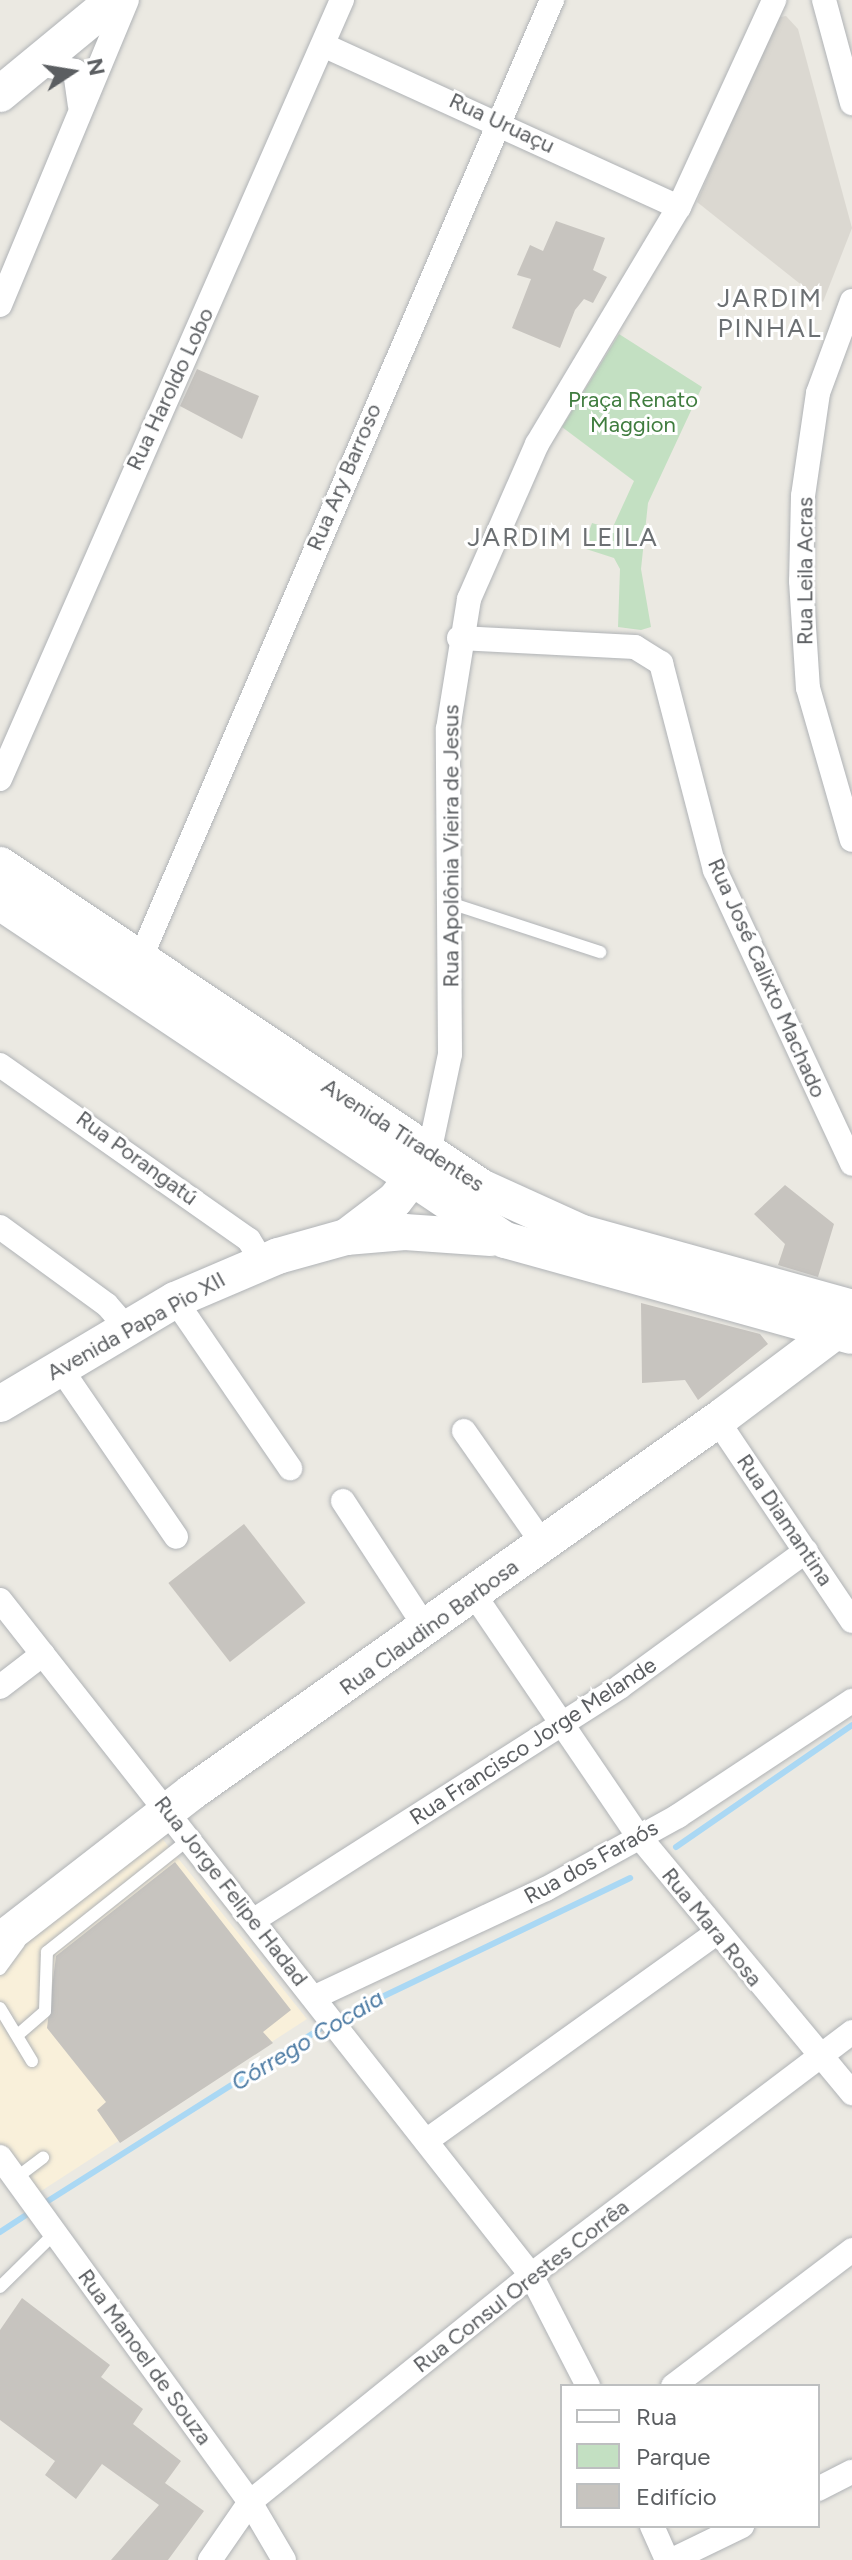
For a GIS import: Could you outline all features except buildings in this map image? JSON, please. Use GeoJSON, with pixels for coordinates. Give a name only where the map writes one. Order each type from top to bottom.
{"type":"FeatureCollection","features":[{"type":"Feature","properties":{"kind":"main road"},"geometry":{"type":"LineString","coordinates":[[0,94],[114,0]]}},
{"type":"Feature","properties":{"kind":"main road","name":"Avenida Tiradentes"},"geometry":{"type":"LineString","coordinates":[[0,865],[141,957],[367,1114],[505,1240],[849,1318]]}},
{"type":"Feature","properties":{"kind":"main road","name":"Avenida Tiradentes"},"geometry":{"type":"LineString","coordinates":[[0,902],[382,1158],[421,1166],[481,1187],[582,1233],[849,1318]]}},
{"type":"Feature","properties":{"kind":"main road"},"geometry":{"type":"LineString","coordinates":[[367,1114],[382,1158],[386,1206]]}},
{"type":"Feature","properties":{"kind":"main road","name":"Avenida Papa Pio XII"},"geometry":{"type":"LineString","coordinates":[[1,1402],[175,1300],[262,1262],[346,1237],[386,1206],[421,1166]]}},
{"type":"Feature","properties":{"kind":"main road"},"geometry":{"type":"LineString","coordinates":[[346,1237],[441,1232],[505,1240]]}},
{"type":"Feature","properties":{"kind":"main road","name":"Rua Claudino Barbosa"},"geometry":{"type":"LineString","coordinates":[[8,1934],[167,1811],[475,1596],[717,1420],[849,1318]]}},
{"type":"Feature","properties":{"kind":"street"},"geometry":{"type":"LineString","coordinates":[[0,305],[80,106],[127,0]]}},
{"type":"Feature","properties":{"kind":"street","name":"Rua Haroldo Lobo"},"geometry":{"type":"LineString","coordinates":[[0,779],[342,0]]}},
{"type":"Feature","properties":{"kind":"street","name":"Rua Ary Barroso"},"geometry":{"type":"LineString","coordinates":[[141,957],[552,0]]}},
{"type":"Feature","properties":{"kind":"street","name":"Rua Apolônia Vieira de Jesus"},"geometry":{"type":"LineString","coordinates":[[421,1166],[450,1054],[453,904],[448,729],[459,638],[486,554],[537,444],[679,207],[774,0]]}},
{"type":"Feature","properties":{"kind":"street"},"geometry":{"type":"LineString","coordinates":[[824,0],[852,103]]}},
{"type":"Feature","properties":{"kind":"street","name":"Rua Uruaçu"},"geometry":{"type":"LineString","coordinates":[[323,45],[499,120],[679,207]]}},
{"type":"Feature","properties":{"kind":"street"},"geometry":{"type":"LineString","coordinates":[[39,64],[75,71],[80,106]]}},
{"type":"Feature","properties":{"kind":"street","name":"Rua Leila Acras"},"geometry":{"type":"LineString","coordinates":[[852,301],[818,393],[803,496],[801,581],[810,700],[852,840]]}},
{"type":"Feature","properties":{"kind":"street","name":"Rua José Calixto Machado"},"geometry":{"type":"LineString","coordinates":[[459,638],[635,647],[661,663],[715,870],[852,1164]]}},
{"type":"Feature","properties":{"kind":"street","name":"Rua Porangatú"},"geometry":{"type":"LineString","coordinates":[[0,1065],[249,1240],[262,1262]]}},
{"type":"Feature","properties":{"kind":"street"},"geometry":{"type":"LineString","coordinates":[[0,1227],[107,1305],[127,1328]]}},
{"type":"Feature","properties":{"kind":"street"},"geometry":{"type":"LineString","coordinates":[[175,1300],[290,1468]]}},
{"type":"Feature","properties":{"kind":"street"},"geometry":{"type":"LineString","coordinates":[[59,1366],[176,1537]]}},
{"type":"Feature","properties":{"kind":"street","name":"Rua Diamantina"},"geometry":{"type":"LineString","coordinates":[[717,1420],[852,1621]]}},
{"type":"Feature","properties":{"kind":"street"},"geometry":{"type":"LineString","coordinates":[[464,1431],[543,1544]]}},
{"type":"Feature","properties":{"kind":"street"},"geometry":{"type":"LineString","coordinates":[[343,1501],[427,1630]]}},
{"type":"Feature","properties":{"kind":"street","name":"Rua Francisco Jorge Melande"},"geometry":{"type":"LineString","coordinates":[[254,1920],[558,1724],[806,1551]]}},
{"type":"Feature","properties":{"kind":"street","name":"Rua Mara Rosa"},"geometry":{"type":"LineString","coordinates":[[475,1596],[558,1724],[637,1834],[715,1934],[852,2093]]}},
{"type":"Feature","properties":{"kind":"street","name":"Rua Jorge Felipe Hadad"},"geometry":{"type":"LineString","coordinates":[[0,1600],[318,2000],[531,2275],[587,2384]]}},
{"type":"Feature","properties":{"kind":"street"},"geometry":{"type":"LineString","coordinates":[[0,1687],[43,1654]]}},
{"type":"Feature","properties":{"kind":"street","name":"Rua dos Faraós"},"geometry":{"type":"LineString","coordinates":[[318,2000],[546,1889],[637,1834],[678,1816],[852,1701]]}},
{"type":"Feature","properties":{"kind":"street"},"geometry":{"type":"LineString","coordinates":[[426,2141],[715,1934]]}},
{"type":"Feature","properties":{"kind":"street","name":"Rua Consul Orestes Corrêa"},"geometry":{"type":"LineString","coordinates":[[210,2560],[250,2502],[531,2275],[852,2032]]}},
{"type":"Feature","properties":{"kind":"street","name":"Rua Manoel de Souza"},"geometry":{"type":"LineString","coordinates":[[0,2157],[250,2502],[284,2560]]}},
{"type":"Feature","properties":{"kind":"street"},"geometry":{"type":"LineString","coordinates":[[676,2384],[852,2250]]}},
{"type":"Feature","properties":{"kind":"street"},"geometry":{"type":"LineString","coordinates":[[820,2488],[852,2472]]}},
{"type":"Feature","properties":{"kind":"street"},"geometry":{"type":"LineString","coordinates":[[653,2528],[670,2560],[738,2528]]}},
{"type":"Feature","properties":{"kind":"lane"},"geometry":{"type":"LineString","coordinates":[[453,904],[600,952]]}},
{"type":"Feature","properties":{"kind":"lane"},"geometry":{"type":"LineString","coordinates":[[20,2033],[45,2011],[47,1952],[189,1839]]}},
{"type":"Feature","properties":{"kind":"lane"},"geometry":{"type":"LineString","coordinates":[[0,1969],[20,1943],[8,1934]]}},
{"type":"Feature","properties":{"kind":"lane"},"geometry":{"type":"LineString","coordinates":[[0,2008],[20,2033],[32,2061]]}},
{"type":"Feature","properties":{"kind":"lane"},"geometry":{"type":"LineString","coordinates":[[22,2185],[43,2158]]}},
{"type":"Feature","properties":{"kind":"lane"},"geometry":{"type":"LineString","coordinates":[[0,2287],[53,2230]]}},
{"type":"Feature","properties":{"kind":"shaded area"},"geometry":{"type":"Polygon","coordinates":[[[786,16],[798,29],[852,228],[823,302],[697,202],[775,18],[786,16]]]}},
{"type":"Feature","properties":{"kind":"shaded area"},"geometry":{"type":"Polygon","coordinates":[[[161,1837],[307,2019],[38,2193],[0,2144],[0,1955],[161,1837]]]}},
{"type":"Feature","properties":{"kind":"green space","name":"Praça Renato Maggion"},"geometry":{"type":"Polygon","coordinates":[[[619,334],[702,387],[648,503],[641,569],[651,627],[641,630],[618,627],[620,569],[614,558],[583,548],[592,523],[612,529],[634,481],[562,427],[619,334]]]}},
{"type":"Feature","properties":{"kind":"waterway","name":"Córrego Cocaia"},"geometry":{"type":"LineString","coordinates":[[676,1847],[852,1725]]}},
{"type":"Feature","properties":{"kind":"waterway","name":"Córrego Cocaia"},"geometry":{"type":"LineString","coordinates":[[338,2018],[630,1878]]}},
{"type":"Feature","properties":{"kind":"waterway","name":"Córrego Cocaia"},"geometry":{"type":"LineString","coordinates":[[40,2206],[328,2024]]}},
{"type":"Feature","properties":{"kind":"waterway","name":"Córrego Cocaia"},"geometry":{"type":"LineString","coordinates":[[0,2232],[31,2212]]}},
{"type":"Feature","properties":{"kind":"district","name":"JARDIM PINHAL"},"geometry":{"type":"Point","coordinates":[770,314]}},
{"type":"Feature","properties":{"kind":"district","name":"JARDIM LEILA"},"geometry":{"type":"Point","coordinates":[563,538]}}]}
